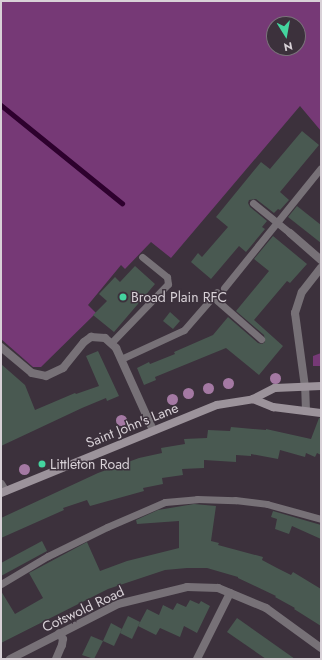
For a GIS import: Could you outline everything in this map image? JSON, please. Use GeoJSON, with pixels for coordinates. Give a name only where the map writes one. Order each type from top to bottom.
{"type":"FeatureCollection","features":[{"type":"Feature","properties":{"kind":"main road","name":"Saint John's Lane"},"geometry":{"type":"LineString","coordinates":[[4,492],[153,430],[218,405],[253,400],[275,388],[321,386]]}},
{"type":"Feature","properties":{"kind":"main road","name":"Saint John's Lane"},"geometry":{"type":"LineString","coordinates":[[253,400],[273,407],[321,413]]}},
{"type":"Feature","properties":{"kind":"street"},"geometry":{"type":"LineString","coordinates":[[290,233],[321,260]]}},
{"type":"Feature","properties":{"kind":"street"},"geometry":{"type":"LineString","coordinates":[[306,411],[305,387],[295,313],[302,292],[321,268]]}},
{"type":"Feature","properties":{"kind":"street"},"geometry":{"type":"LineString","coordinates":[[1,347],[32,373],[46,376],[56,373],[63,368],[84,342],[90,337],[105,338],[116,348],[153,430]]}},
{"type":"Feature","properties":{"kind":"street","name":"Cotswold Road"},"geometry":{"type":"LineString","coordinates":[[10,659],[118,604],[152,594],[187,587],[202,586],[218,588],[266,608],[321,648]]}},
{"type":"Feature","properties":{"kind":"street"},"geometry":{"type":"LineString","coordinates":[[197,659],[230,593]]}},
{"type":"Feature","properties":{"kind":"street"},"geometry":{"type":"LineString","coordinates":[[56,659],[63,640],[59,633]]}},
{"type":"Feature","properties":{"kind":"lane"},"geometry":{"type":"LineString","coordinates":[[224,288],[321,168]]}},
{"type":"Feature","properties":{"kind":"lane"},"geometry":{"type":"LineString","coordinates":[[253,203],[290,233]]}},
{"type":"Feature","properties":{"kind":"lane"},"geometry":{"type":"LineString","coordinates":[[111,343],[168,284],[167,277],[142,257]]}},
{"type":"Feature","properties":{"kind":"lane"},"geometry":{"type":"LineString","coordinates":[[121,359],[184,330],[215,295],[261,338]]}},
{"type":"Feature","properties":{"kind":"lane"},"geometry":{"type":"LineString","coordinates":[[1,483],[4,492]]}},
{"type":"Feature","properties":{"kind":"lane"},"geometry":{"type":"LineString","coordinates":[[1,584],[48,556],[107,527],[165,502],[197,499],[235,500],[267,504],[321,519]]}},
{"type":"Feature","properties":{"kind":"shaded area"},"geometry":{"type":"Polygon","coordinates":[[[1,1],[321,1],[321,131],[300,106],[171,258],[151,242],[125,269],[121,265],[88,305],[96,313],[41,367],[33,367],[1,339],[1,1]]]}},
{"type":"Feature","properties":{"kind":"shaded area"},"geometry":{"type":"Polygon","coordinates":[[[321,353],[321,366],[313,366],[313,356],[321,353]]]}},
{"type":"Feature","properties":{"kind":"building"},"geometry":{"type":"Polygon","coordinates":[[[302,131],[319,145],[280,192],[289,200],[280,210],[278,209],[274,213],[256,199],[249,200],[248,203],[250,207],[267,221],[262,227],[265,229],[246,252],[239,246],[211,279],[191,262],[198,253],[202,257],[228,227],[216,217],[261,162],[270,169],[302,131]]]}},
{"type":"Feature","properties":{"kind":"building"},"geometry":{"type":"Polygon","coordinates":[[[297,206],[321,225],[321,243],[288,217],[297,206]]]}},
{"type":"Feature","properties":{"kind":"building"},"geometry":{"type":"Polygon","coordinates":[[[273,236],[307,264],[290,283],[287,281],[254,320],[283,346],[259,375],[226,348],[155,377],[156,380],[144,385],[137,368],[149,362],[150,364],[175,354],[174,352],[213,335],[228,317],[258,343],[262,344],[265,342],[264,335],[236,311],[269,271],[254,259],[273,236]]]}},
{"type":"Feature","properties":{"kind":"building","name":"Broad Plain RFC"},"geometry":{"type":"Polygon","coordinates":[[[135,266],[155,284],[114,332],[93,315],[107,301],[99,294],[115,277],[120,282],[135,266]]]}},
{"type":"Feature","properties":{"kind":"building"},"geometry":{"type":"Polygon","coordinates":[[[170,312],[180,321],[173,329],[163,321],[170,312]]]}},
{"type":"Feature","properties":{"kind":"building"},"geometry":{"type":"Polygon","coordinates":[[[98,351],[119,396],[107,401],[106,398],[82,408],[1,446],[1,364],[25,385],[35,410],[75,393],[76,394],[99,386],[86,356],[98,351]]]}},
{"type":"Feature","properties":{"kind":"building"},"geometry":{"type":"Polygon","coordinates":[[[319,418],[321,418],[321,455],[317,453],[315,457],[306,453],[305,457],[280,450],[278,459],[251,454],[251,456],[236,455],[236,462],[204,460],[204,468],[182,469],[183,475],[162,478],[163,484],[143,488],[144,491],[90,506],[87,500],[63,508],[64,510],[1,538],[1,518],[98,473],[139,458],[162,453],[161,448],[185,444],[184,439],[207,438],[208,430],[230,431],[231,427],[266,429],[311,439],[319,418]]]}},
{"type":"Feature","properties":{"kind":"building"},"geometry":{"type":"Polygon","coordinates":[[[194,504],[216,506],[211,541],[219,543],[218,545],[263,557],[262,560],[291,575],[293,572],[321,589],[321,626],[294,609],[295,608],[275,597],[276,596],[238,577],[207,568],[187,568],[165,570],[108,589],[1,643],[1,591],[15,614],[43,598],[29,573],[87,542],[100,571],[127,561],[179,548],[179,521],[137,524],[136,520],[158,510],[194,504]]]}},
{"type":"Feature","properties":{"kind":"building"},"geometry":{"type":"Polygon","coordinates":[[[273,511],[321,525],[321,539],[292,526],[289,534],[275,529],[277,519],[271,517],[273,511]]]}},
{"type":"Feature","properties":{"kind":"building"},"geometry":{"type":"Polygon","coordinates":[[[42,541],[47,551],[1,576],[1,563],[42,541]]]}},
{"type":"Feature","properties":{"kind":"building"},"geometry":{"type":"Polygon","coordinates":[[[190,600],[199,604],[201,601],[210,606],[197,633],[184,626],[180,637],[160,628],[156,635],[138,626],[147,609],[159,615],[163,605],[173,610],[177,603],[186,607],[190,600]]]}},
{"type":"Feature","properties":{"kind":"building"},"geometry":{"type":"Polygon","coordinates":[[[128,616],[140,622],[132,639],[120,633],[128,616]]]}},
{"type":"Feature","properties":{"kind":"building"},"geometry":{"type":"Polygon","coordinates":[[[237,618],[295,659],[266,659],[227,632],[237,618]]]}},
{"type":"Feature","properties":{"kind":"building"},"geometry":{"type":"Polygon","coordinates":[[[111,623],[122,629],[114,646],[103,641],[111,623]]]}},
{"type":"Feature","properties":{"kind":"building"},"geometry":{"type":"Polygon","coordinates":[[[91,636],[103,641],[94,659],[82,655],[91,636]]]}},
{"type":"Feature","properties":{"kind":"waterway"},"geometry":{"type":"LineString","coordinates":[[1,105],[122,203]]}},
{"type":"Feature","properties":{"kind":"place","name":"Broad Plain RFC"},"geometry":{"type":"Point","coordinates":[123,297]}},
{"type":"Feature","properties":{"kind":"place","name":"Littleton Road"},"geometry":{"type":"Point","coordinates":[42,464]}}]}
